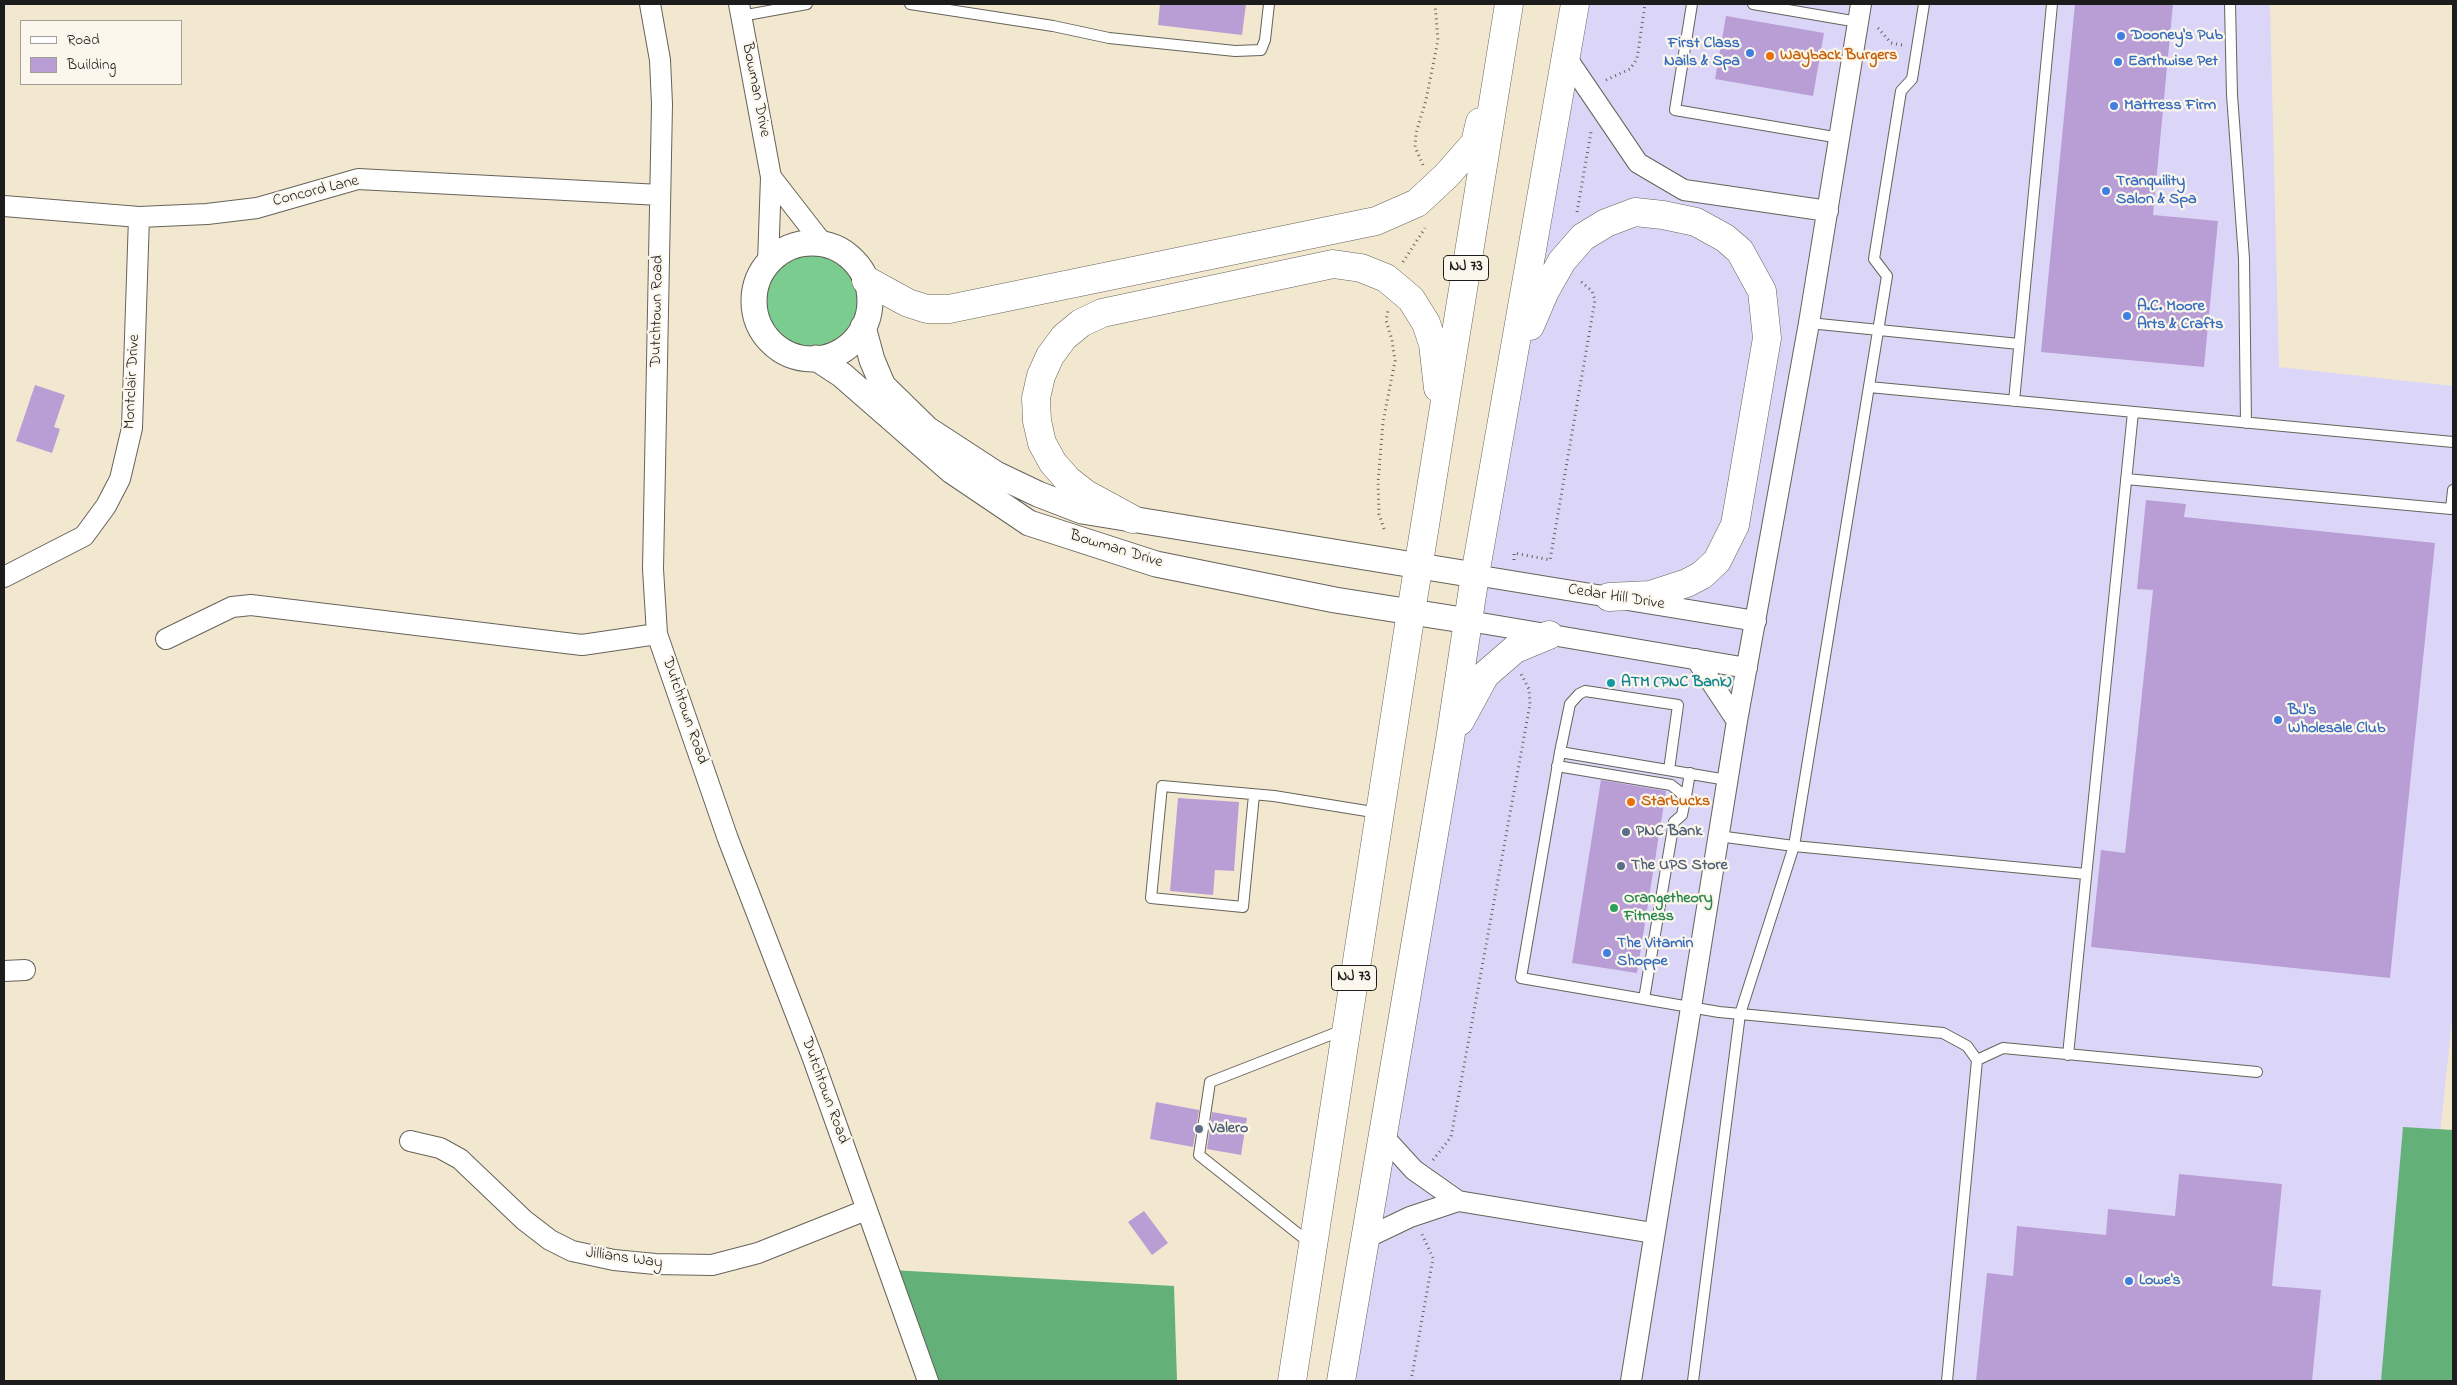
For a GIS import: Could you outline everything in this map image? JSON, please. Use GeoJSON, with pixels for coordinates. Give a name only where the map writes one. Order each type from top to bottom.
{"type":"FeatureCollection","features":[{"type":"Feature","properties":{"kind":"highway","name":"NJ 73"},"geometry":{"type":"LineString","coordinates":[[1292,1381],[1411,612],[1420,566],[1509,4]]}},
{"type":"Feature","properties":{"kind":"highway"},"geometry":{"type":"LineString","coordinates":[[1341,1381],[1450,740],[1475,575],[1575,4]]}},
{"type":"Feature","properties":{"kind":"highway"},"geometry":{"type":"LineString","coordinates":[[866,280],[908,304],[928,309],[949,309],[1376,221],[1417,203],[1447,176],[1475,143],[1490,79],[1498,64]]}},
{"type":"Feature","properties":{"kind":"highway"},"geometry":{"type":"LineString","coordinates":[[1510,376],[1545,290],[1562,261],[1583,237],[1606,223],[1635,212],[1663,215],[1696,222],[1725,238],[1740,251],[1762,290],[1767,338],[1735,525],[1717,561],[1702,574],[1687,583],[1658,593],[1609,597]]}},
{"type":"Feature","properties":{"kind":"highway"},"geometry":{"type":"LineString","coordinates":[[1132,519],[1086,494],[1068,480],[1053,463],[1042,443],[1037,421],[1036,398],[1041,376],[1050,356],[1064,338],[1081,323],[1102,313],[1333,264],[1361,268],[1386,278],[1411,299],[1426,323],[1433,344],[1438,381],[1434,473]]}},
{"type":"Feature","properties":{"kind":"highway"},"geometry":{"type":"LineString","coordinates":[[1450,740],[1484,675],[1515,649],[1549,635]]}},
{"type":"Feature","properties":{"kind":"street","name":"Dutchtown Road"},"geometry":{"type":"LineString","coordinates":[[650,4],[660,60],[662,104],[653,569],[658,634],[728,839],[812,1056],[928,1381]]}},
{"type":"Feature","properties":{"kind":"street","name":"Bowman Drive"},"geometry":{"type":"LineString","coordinates":[[740,10],[771,177],[768,263]]}},
{"type":"Feature","properties":{"kind":"street"},"geometry":{"type":"LineString","coordinates":[[1631,1381],[1653,1233],[1737,721],[1809,323],[1840,138],[1865,16]]}},
{"type":"Feature","properties":{"kind":"street"},"geometry":{"type":"LineString","coordinates":[[1566,57],[1638,163],[1684,190],[1828,211]]}},
{"type":"Feature","properties":{"kind":"street","name":"Bowman Drive"},"geometry":{"type":"LineString","coordinates":[[771,177],[823,244]]}},
{"type":"Feature","properties":{"kind":"street","name":"Concord Lane"},"geometry":{"type":"LineString","coordinates":[[4,206],[139,217],[207,214],[257,208],[358,179],[660,196]]}},
{"type":"Feature","properties":{"kind":"street","name":"Montclair Drive"},"geometry":{"type":"LineString","coordinates":[[4,577],[84,536],[106,506],[120,479],[132,428],[139,217]]}},
{"type":"Feature","properties":{"kind":"street"},"geometry":{"type":"LineString","coordinates":[[813,243],[833,246],[849,256],[862,271],[866,280],[870,299],[863,327],[857,337],[839,352],[816,358],[806,358],[788,353],[772,342],[760,327],[754,308],[755,289],[768,263],[775,256],[793,246],[813,243]]}},
{"type":"Feature","properties":{"kind":"street","name":"Bowman Drive"},"geometry":{"type":"LineString","coordinates":[[863,327],[872,360],[883,386],[927,429],[996,474],[1038,494],[1082,510],[1475,575]]}},
{"type":"Feature","properties":{"kind":"street","name":"Bowman Drive"},"geometry":{"type":"LineString","coordinates":[[816,358],[842,375],[952,471],[1029,523],[1156,564],[1335,600],[1469,622]]}},
{"type":"Feature","properties":{"kind":"street","name":"Cedar Hill Drive"},"geometry":{"type":"LineString","coordinates":[[1475,575],[1756,621]]}},
{"type":"Feature","properties":{"kind":"street"},"geometry":{"type":"LineString","coordinates":[[166,639],[232,607],[251,605],[582,645],[658,634]]}},
{"type":"Feature","properties":{"kind":"street"},"geometry":{"type":"LineString","coordinates":[[1469,622],[1747,668]]}},
{"type":"Feature","properties":{"kind":"street"},"geometry":{"type":"LineString","coordinates":[[1696,659],[1737,721]]}},
{"type":"Feature","properties":{"kind":"street"},"geometry":{"type":"LineString","coordinates":[[4,971],[25,970]]}},
{"type":"Feature","properties":{"kind":"street"},"geometry":{"type":"LineString","coordinates":[[1382,1135],[1414,1170],[1458,1201],[1653,1233]]}},
{"type":"Feature","properties":{"kind":"street","name":"Jillians Way"},"geometry":{"type":"LineString","coordinates":[[410,1141],[440,1148],[460,1159],[524,1220],[550,1240],[579,1253],[614,1260],[655,1264],[712,1265],[758,1253],[866,1210]]}},
{"type":"Feature","properties":{"kind":"street"},"geometry":{"type":"LineString","coordinates":[[1364,1239],[1410,1217],[1458,1201]]}},
{"type":"Feature","properties":{"kind":"lane"},"geometry":{"type":"LineString","coordinates":[[740,10],[807,4]]}},
{"type":"Feature","properties":{"kind":"lane"},"geometry":{"type":"LineString","coordinates":[[910,4],[1053,26],[1108,38],[1235,51],[1261,50],[1265,40],[1269,4]]}},
{"type":"Feature","properties":{"kind":"lane"},"geometry":{"type":"LineString","coordinates":[[1692,4],[1675,110],[1840,138]]}},
{"type":"Feature","properties":{"kind":"lane"},"geometry":{"type":"LineString","coordinates":[[1753,4],[1865,16]]}},
{"type":"Feature","properties":{"kind":"lane"},"geometry":{"type":"LineString","coordinates":[[1693,1381],[1740,1014],[1794,846],[1887,276],[1874,259],[1901,91],[1912,79],[1924,4]]}},
{"type":"Feature","properties":{"kind":"lane"},"geometry":{"type":"LineString","coordinates":[[2014,401],[2052,4]]}},
{"type":"Feature","properties":{"kind":"lane"},"geometry":{"type":"LineString","coordinates":[[2230,4],[2232,94],[2244,258],[2246,422]]}},
{"type":"Feature","properties":{"kind":"lane"},"geometry":{"type":"LineString","coordinates":[[1809,323],[2019,344]]}},
{"type":"Feature","properties":{"kind":"lane"},"geometry":{"type":"LineString","coordinates":[[1869,387],[2453,442]]}},
{"type":"Feature","properties":{"kind":"lane"},"geometry":{"type":"LineString","coordinates":[[2068,1054],[2133,412]]}},
{"type":"Feature","properties":{"kind":"lane"},"geometry":{"type":"LineString","coordinates":[[2126,479],[2451,509],[2453,490]]}},
{"type":"Feature","properties":{"kind":"lane"},"geometry":{"type":"LineString","coordinates":[[1669,770],[1678,705],[1585,691],[1574,698],[1570,704],[1557,766],[1521,978],[1740,1014],[1943,1034],[1967,1046],[1977,1060],[1947,1381]]}},
{"type":"Feature","properties":{"kind":"lane"},"geometry":{"type":"LineString","coordinates":[[1560,752],[1727,780]]}},
{"type":"Feature","properties":{"kind":"lane"},"geometry":{"type":"LineString","coordinates":[[1557,766],[1671,785],[1680,792],[1685,806]]}},
{"type":"Feature","properties":{"kind":"lane"},"geometry":{"type":"LineString","coordinates":[[1644,999],[1674,822],[1682,815],[1685,806],[1690,774]]}},
{"type":"Feature","properties":{"kind":"lane"},"geometry":{"type":"LineString","coordinates":[[1254,794],[1243,907],[1151,898],[1162,786],[1254,794],[1380,813]]}},
{"type":"Feature","properties":{"kind":"lane"},"geometry":{"type":"LineString","coordinates":[[1718,836],[1794,846],[2086,874]]}},
{"type":"Feature","properties":{"kind":"lane"},"geometry":{"type":"LineString","coordinates":[[1313,1246],[1199,1155],[1207,1100],[1210,1082],[1346,1029]]}},
{"type":"Feature","properties":{"kind":"lane"},"geometry":{"type":"LineString","coordinates":[[1977,1060],[2003,1048],[2257,1072]]}},
{"type":"Feature","properties":{"kind":"path"},"geometry":{"type":"LineString","coordinates":[[1424,168],[1415,147],[1416,133],[1426,100],[1438,40],[1435,4]]}},
{"type":"Feature","properties":{"kind":"path"},"geometry":{"type":"LineString","coordinates":[[1601,83],[1630,69],[1637,59],[1645,4]]}},
{"type":"Feature","properties":{"kind":"path"},"geometry":{"type":"LineString","coordinates":[[1865,16],[1891,44],[1917,47]]}},
{"type":"Feature","properties":{"kind":"path"},"geometry":{"type":"LineString","coordinates":[[1576,217],[1593,123]]}},
{"type":"Feature","properties":{"kind":"path"},"geometry":{"type":"LineString","coordinates":[[1401,266],[1417,237],[1428,224]]}},
{"type":"Feature","properties":{"kind":"path"},"geometry":{"type":"LineString","coordinates":[[1514,560],[1514,553],[1550,560],[1595,300],[1592,290],[1576,278]]}},
{"type":"Feature","properties":{"kind":"path"},"geometry":{"type":"LineString","coordinates":[[1384,529],[1379,514],[1378,483],[1383,422],[1395,361],[1392,340],[1386,320],[1389,307]]}},
{"type":"Feature","properties":{"kind":"path"},"geometry":{"type":"LineString","coordinates":[[1428,1166],[1452,1137],[1530,704],[1529,689],[1520,672]]}},
{"type":"Feature","properties":{"kind":"path"},"geometry":{"type":"LineString","coordinates":[[1411,1381],[1433,1258],[1418,1226]]}},
{"type":"Feature","properties":{"kind":"shaded area"},"geometry":{"type":"Polygon","coordinates":[[[1575,4],[2270,4],[2279,367],[2453,386],[2453,1013],[2413,1381],[1341,1381],[1575,4]]]}},
{"type":"Feature","properties":{"kind":"green space"},"geometry":{"type":"Polygon","coordinates":[[[812,242],[834,247],[853,259],[865,278],[870,300],[865,322],[853,341],[834,353],[812,358],[790,353],[771,341],[759,322],[754,300],[759,278],[771,259],[790,247],[812,242]]]}},
{"type":"Feature","properties":{"kind":"green space"},"geometry":{"type":"Polygon","coordinates":[[[2403,1127],[2453,1130],[2453,1381],[2381,1381],[2403,1127]]]}},
{"type":"Feature","properties":{"kind":"green space"},"geometry":{"type":"Polygon","coordinates":[[[892,1270],[1174,1286],[1177,1381],[932,1381],[892,1270]]]}},
{"type":"Feature","properties":{"kind":"building"},"geometry":{"type":"Polygon","coordinates":[[[1160,4],[1246,4],[1242,35],[1158,25],[1160,4]]]}},
{"type":"Feature","properties":{"kind":"building"},"geometry":{"type":"Polygon","coordinates":[[[2075,4],[2173,4],[2153,215],[2218,221],[2204,367],[2041,352],[2075,4]]]}},
{"type":"Feature","properties":{"kind":"building"},"geometry":{"type":"Polygon","coordinates":[[[1726,16],[1824,33],[1813,96],[1715,79],[1726,16]]]}},
{"type":"Feature","properties":{"kind":"building"},"geometry":{"type":"Polygon","coordinates":[[[35,385],[65,395],[54,427],[60,429],[52,453],[16,441],[35,385]]]}},
{"type":"Feature","properties":{"kind":"building","name":"BJ's Wholesale Club"},"geometry":{"type":"Polygon","coordinates":[[[2146,500],[2186,504],[2184,517],[2435,543],[2390,978],[2091,947],[2101,850],[2125,853],[2153,590],[2137,589],[2146,500]]]}},
{"type":"Feature","properties":{"kind":"building"},"geometry":{"type":"Polygon","coordinates":[[[1601,780],[1666,791],[1637,973],[1572,963],[1601,780]]]}},
{"type":"Feature","properties":{"kind":"building"},"geometry":{"type":"Polygon","coordinates":[[[1178,798],[1239,802],[1234,871],[1215,870],[1213,895],[1170,891],[1178,798]]]}},
{"type":"Feature","properties":{"kind":"building"},"geometry":{"type":"Polygon","coordinates":[[[1156,1102],[1199,1110],[1193,1147],[1150,1139],[1156,1102]]]}},
{"type":"Feature","properties":{"kind":"building"},"geometry":{"type":"Polygon","coordinates":[[[1212,1112],[1247,1118],[1241,1155],[1207,1149],[1212,1112]]]}},
{"type":"Feature","properties":{"kind":"building","name":"Lowe's"},"geometry":{"type":"Polygon","coordinates":[[[2179,1174],[2282,1184],[2272,1286],[2321,1290],[2312,1381],[1976,1381],[1987,1273],[2013,1276],[2017,1226],[2106,1235],[2108,1209],[2175,1216],[2179,1174]]]}},
{"type":"Feature","properties":{"kind":"building"},"geometry":{"type":"Polygon","coordinates":[[[1144,1211],[1168,1243],[1152,1255],[1128,1222],[1144,1211]]]}},
{"type":"Feature","properties":{"kind":"place","name":"Dooney's Pub"},"geometry":{"type":"Point","coordinates":[2121,36]}},
{"type":"Feature","properties":{"kind":"place","name":"First Class Nails & Spa"},"geometry":{"type":"Point","coordinates":[1750,53]}},
{"type":"Feature","properties":{"kind":"place","name":"Wayback Burgers"},"geometry":{"type":"Point","coordinates":[1770,56]}},
{"type":"Feature","properties":{"kind":"place","name":"Earthwise Pet"},"geometry":{"type":"Point","coordinates":[2118,62]}},
{"type":"Feature","properties":{"kind":"place","name":"Mattress Firm"},"geometry":{"type":"Point","coordinates":[2114,106]}},
{"type":"Feature","properties":{"kind":"place","name":"Tranquility Salon & Spa"},"geometry":{"type":"Point","coordinates":[2106,191]}},
{"type":"Feature","properties":{"kind":"place","name":"A.C. Moore Arts & Crafts"},"geometry":{"type":"Point","coordinates":[2127,316]}},
{"type":"Feature","properties":{"kind":"place","name":"ATM (PNC Bank)"},"geometry":{"type":"Point","coordinates":[1611,683]}},
{"type":"Feature","properties":{"kind":"place","name":"BJ's Wholesale Club"},"geometry":{"type":"Point","coordinates":[2278,720]}},
{"type":"Feature","properties":{"kind":"place","name":"Starbucks"},"geometry":{"type":"Point","coordinates":[1631,802]}},
{"type":"Feature","properties":{"kind":"place","name":"PNC Bank"},"geometry":{"type":"Point","coordinates":[1626,832]}},
{"type":"Feature","properties":{"kind":"place","name":"The UPS Store"},"geometry":{"type":"Point","coordinates":[1621,866]}},
{"type":"Feature","properties":{"kind":"place","name":"Orangetheory Fitness"},"geometry":{"type":"Point","coordinates":[1614,908]}},
{"type":"Feature","properties":{"kind":"place","name":"The Vitamin Shoppe"},"geometry":{"type":"Point","coordinates":[1607,953]}},
{"type":"Feature","properties":{"kind":"place","name":"Valero"},"geometry":{"type":"Point","coordinates":[1199,1129]}},
{"type":"Feature","properties":{"kind":"place","name":"Lowe's"},"geometry":{"type":"Point","coordinates":[2129,1281]}}]}
